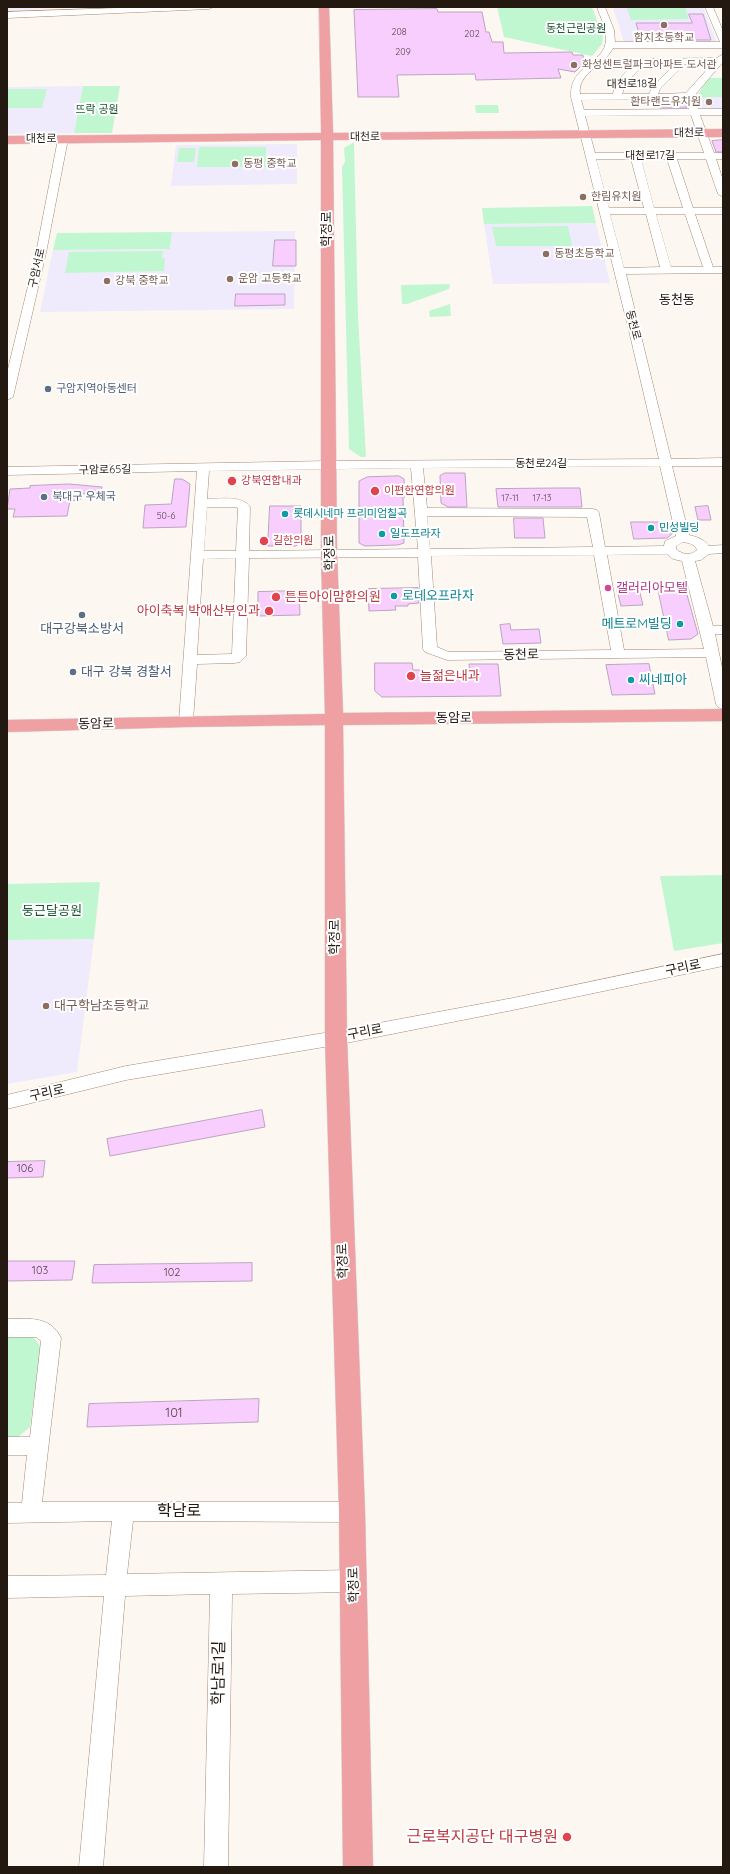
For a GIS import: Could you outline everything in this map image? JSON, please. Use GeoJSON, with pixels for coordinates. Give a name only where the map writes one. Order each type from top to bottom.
{"type":"FeatureCollection","features":[{"type":"Feature","properties":{"kind":"main road","name":"학정로"},"geometry":{"type":"LineString","coordinates":[[324,7],[327,137],[329,553],[334,720],[336,1038],[354,1581],[358,1867]]}},
{"type":"Feature","properties":{"kind":"main road","name":"대천로"},"geometry":{"type":"LineString","coordinates":[[7,140],[723,133]]}},
{"type":"Feature","properties":{"kind":"main road","name":"동암로"},"geometry":{"type":"LineString","coordinates":[[7,726],[186,721],[723,715]]}},
{"type":"Feature","properties":{"kind":"street"},"geometry":{"type":"LineString","coordinates":[[7,15],[91,9],[209,7]]}},
{"type":"Feature","properties":{"kind":"street"},"geometry":{"type":"LineString","coordinates":[[576,97],[575,87],[578,81],[605,55],[610,45],[611,38],[601,7]]}},
{"type":"Feature","properties":{"kind":"street"},"geometry":{"type":"LineString","coordinates":[[709,7],[723,41]]}},
{"type":"Feature","properties":{"kind":"street"},"geometry":{"type":"LineString","coordinates":[[713,16],[723,16]]}},
{"type":"Feature","properties":{"kind":"street"},"geometry":{"type":"LineString","coordinates":[[610,45],[723,44]]}},
{"type":"Feature","properties":{"kind":"street"},"geometry":{"type":"LineString","coordinates":[[617,96],[617,91],[620,84],[641,62],[721,60]]}},
{"type":"Feature","properties":{"kind":"street"},"geometry":{"type":"LineString","coordinates":[[721,60],[689,96],[709,156],[721,181],[723,194]]}},
{"type":"Feature","properties":{"kind":"street"},"geometry":{"type":"LineString","coordinates":[[652,96],[656,88],[682,62]]}},
{"type":"Feature","properties":{"kind":"street"},"geometry":{"type":"LineString","coordinates":[[705,77],[717,77]]}},
{"type":"Feature","properties":{"kind":"street","name":"대천로18길"},"geometry":{"type":"LineString","coordinates":[[576,97],[689,96]]}},
{"type":"Feature","properties":{"kind":"street","name":"동천로"},"geometry":{"type":"LineString","coordinates":[[576,97],[587,134],[604,211],[636,335],[664,463],[683,538]]}},
{"type":"Feature","properties":{"kind":"street"},"geometry":{"type":"LineString","coordinates":[[581,113],[723,112]]}},
{"type":"Feature","properties":{"kind":"street","name":"구암서로"},"geometry":{"type":"LineString","coordinates":[[7,397],[41,253],[64,139]]}},
{"type":"Feature","properties":{"kind":"street","name":"대천로17길"},"geometry":{"type":"LineString","coordinates":[[591,156],[723,156]]}},
{"type":"Feature","properties":{"kind":"street"},"geometry":{"type":"LineString","coordinates":[[635,156],[666,270]]}},
{"type":"Feature","properties":{"kind":"street"},"geometry":{"type":"LineString","coordinates":[[671,156],[709,270]]}},
{"type":"Feature","properties":{"kind":"street"},"geometry":{"type":"LineString","coordinates":[[604,211],[723,210]]}},
{"type":"Feature","properties":{"kind":"street"},"geometry":{"type":"LineString","coordinates":[[619,271],[723,270]]}},
{"type":"Feature","properties":{"kind":"street","name":"동천로24길"},"geometry":{"type":"LineString","coordinates":[[328,465],[723,462]]}},
{"type":"Feature","properties":{"kind":"street","name":"구암로65길"},"geometry":{"type":"LineString","coordinates":[[7,471],[328,465]]}},
{"type":"Feature","properties":{"kind":"street"},"geometry":{"type":"LineString","coordinates":[[417,465],[423,552]]}},
{"type":"Feature","properties":{"kind":"street"},"geometry":{"type":"LineString","coordinates":[[186,721],[203,468]]}},
{"type":"Feature","properties":{"kind":"street"},"geometry":{"type":"LineString","coordinates":[[190,660],[238,658],[244,555],[243,505],[239,503],[201,503]]}},
{"type":"Feature","properties":{"kind":"street"},"geometry":{"type":"LineString","coordinates":[[420,512],[593,513],[618,654]]}},
{"type":"Feature","properties":{"kind":"street"},"geometry":{"type":"LineString","coordinates":[[670,550],[669,547],[673,541],[683,538],[699,542],[704,550]]}},
{"type":"Feature","properties":{"kind":"street"},"geometry":{"type":"LineString","coordinates":[[196,556],[329,553],[670,550],[676,556],[688,559],[698,557],[704,550],[723,549]]}},
{"type":"Feature","properties":{"kind":"street","name":"동천로"},"geometry":{"type":"LineString","coordinates":[[423,552],[430,649],[437,653],[447,656],[712,653]]}},
{"type":"Feature","properties":{"kind":"street"},"geometry":{"type":"LineString","coordinates":[[688,559],[707,630],[723,704]]}},
{"type":"Feature","properties":{"kind":"street"},"geometry":{"type":"LineString","coordinates":[[707,630],[723,630]]}},
{"type":"Feature","properties":{"kind":"street","name":"구리로"},"geometry":{"type":"LineString","coordinates":[[7,1102],[126,1073],[336,1038],[513,1004],[723,960]]}},
{"type":"Feature","properties":{"kind":"street"},"geometry":{"type":"LineString","coordinates":[[7,1328],[40,1328],[52,1338],[31,1512]]}},
{"type":"Feature","properties":{"kind":"street"},"geometry":{"type":"LineString","coordinates":[[7,1446],[38,1446]]}},
{"type":"Feature","properties":{"kind":"street"},"geometry":{"type":"LineString","coordinates":[[91,1867],[115,1585],[124,1511]]}},
{"type":"Feature","properties":{"kind":"street","name":"학남로"},"geometry":{"type":"LineString","coordinates":[[7,1513],[124,1511],[352,1512]]}},
{"type":"Feature","properties":{"kind":"street"},"geometry":{"type":"LineString","coordinates":[[7,1586],[354,1581]]}},
{"type":"Feature","properties":{"kind":"street","name":"학남로1길"},"geometry":{"type":"LineString","coordinates":[[216,1867],[221,1584]]}},
{"type":"Feature","properties":{"kind":"shaded area"},"geometry":{"type":"Polygon","coordinates":[[[7,7],[82,7],[7,11],[7,7]]]}},
{"type":"Feature","properties":{"kind":"shaded area","name":"함지초등학교"},"geometry":{"type":"Polygon","coordinates":[[[613,7],[703,7],[717,42],[624,42],[613,7]]]}},
{"type":"Feature","properties":{"kind":"shaded area"},"geometry":{"type":"Polygon","coordinates":[[[83,86],[74,133],[7,134],[7,87],[83,86]]]}},
{"type":"Feature","properties":{"kind":"shaded area","name":"환타랜드유치원"},"geometry":{"type":"Polygon","coordinates":[[[723,97],[723,111],[697,111],[695,106],[696,98],[723,97]]]}},
{"type":"Feature","properties":{"kind":"shaded area","name":"동평 중학교"},"geometry":{"type":"Polygon","coordinates":[[[297,144],[297,184],[171,186],[176,145],[297,144]]]}},
{"type":"Feature","properties":{"kind":"shaded area","name":"동평초등학교"},"geometry":{"type":"Polygon","coordinates":[[[596,223],[610,283],[493,284],[484,224],[596,223]]]}},
{"type":"Feature","properties":{"kind":"shaded area"},"geometry":{"type":"Polygon","coordinates":[[[295,231],[294,309],[40,312],[53,250],[170,249],[172,232],[295,231]]]}},
{"type":"Feature","properties":{"kind":"shaded area","name":"대구학남초등학교"},"geometry":{"type":"Polygon","coordinates":[[[94,939],[77,1072],[7,1084],[7,940],[94,939]]]}},
{"type":"Feature","properties":{"kind":"green space","name":"동천근린공원"},"geometry":{"type":"Polygon","coordinates":[[[497,7],[592,7],[603,37],[602,44],[592,56],[504,37],[497,7]]]}},
{"type":"Feature","properties":{"kind":"green space"},"geometry":{"type":"Polygon","coordinates":[[[685,7],[689,19],[631,20],[627,8],[685,7]]]}},
{"type":"Feature","properties":{"kind":"green space"},"geometry":{"type":"Polygon","coordinates":[[[708,78],[723,78],[723,97],[696,98],[708,78]]]}},
{"type":"Feature","properties":{"kind":"green space","name":"뜨락 공원"},"geometry":{"type":"Polygon","coordinates":[[[83,86],[120,86],[112,133],[74,133],[83,86]]]}},
{"type":"Feature","properties":{"kind":"green space"},"geometry":{"type":"Polygon","coordinates":[[[7,89],[47,89],[42,108],[7,108],[7,89]]]}},
{"type":"Feature","properties":{"kind":"green space"},"geometry":{"type":"Polygon","coordinates":[[[475,105],[498,105],[499,113],[476,113],[475,105]]]}},
{"type":"Feature","properties":{"kind":"green space"},"geometry":{"type":"Polygon","coordinates":[[[354,142],[358,316],[366,457],[361,457],[349,449],[342,167],[345,162],[344,148],[354,142]]]}},
{"type":"Feature","properties":{"kind":"green space"},"geometry":{"type":"Polygon","coordinates":[[[199,147],[266,147],[266,167],[197,167],[199,147]]]}},
{"type":"Feature","properties":{"kind":"green space"},"geometry":{"type":"Polygon","coordinates":[[[179,148],[196,148],[194,162],[177,162],[179,148]]]}},
{"type":"Feature","properties":{"kind":"green space"},"geometry":{"type":"Polygon","coordinates":[[[592,206],[596,223],[484,224],[482,208],[592,206]]]}},
{"type":"Feature","properties":{"kind":"green space"},"geometry":{"type":"Polygon","coordinates":[[[568,226],[572,246],[496,246],[492,227],[568,226]]]}},
{"type":"Feature","properties":{"kind":"green space"},"geometry":{"type":"Polygon","coordinates":[[[172,232],[170,249],[53,250],[57,233],[172,232]]]}},
{"type":"Feature","properties":{"kind":"green space"},"geometry":{"type":"Polygon","coordinates":[[[163,251],[162,258],[165,258],[164,271],[65,273],[69,252],[163,251]]]}},
{"type":"Feature","properties":{"kind":"green space"},"geometry":{"type":"Polygon","coordinates":[[[450,284],[449,289],[407,304],[402,304],[401,285],[450,284]]]}},
{"type":"Feature","properties":{"kind":"green space"},"geometry":{"type":"Polygon","coordinates":[[[450,304],[451,316],[430,317],[429,311],[450,304]]]}},
{"type":"Feature","properties":{"kind":"green space"},"geometry":{"type":"Polygon","coordinates":[[[723,875],[723,943],[674,951],[660,876],[723,875]]]}},
{"type":"Feature","properties":{"kind":"green space","name":"둥근달공원"},"geometry":{"type":"Polygon","coordinates":[[[100,882],[94,939],[7,940],[7,884],[100,882]]]}},
{"type":"Feature","properties":{"kind":"green space"},"geometry":{"type":"Polygon","coordinates":[[[7,1337],[33,1337],[41,1347],[30,1427],[18,1437],[7,1437],[7,1337]]]}},
{"type":"Feature","properties":{"kind":"building"},"geometry":{"type":"Polygon","coordinates":[[[437,9],[438,12],[482,12],[486,32],[489,32],[492,42],[503,42],[504,53],[572,52],[573,55],[583,55],[584,63],[575,72],[558,69],[561,78],[476,80],[475,74],[397,75],[399,97],[358,97],[354,10],[437,9]]]}},
{"type":"Feature","properties":{"kind":"building"},"geometry":{"type":"Polygon","coordinates":[[[689,14],[703,14],[711,40],[641,40],[636,23],[692,23],[689,14]]]}},
{"type":"Feature","properties":{"kind":"building"},"geometry":{"type":"Polygon","coordinates":[[[657,101],[684,101],[687,108],[660,108],[657,101]]]}},
{"type":"Feature","properties":{"kind":"building"},"geometry":{"type":"Polygon","coordinates":[[[723,140],[723,152],[716,152],[712,141],[723,140]]]}},
{"type":"Feature","properties":{"kind":"building"},"geometry":{"type":"Polygon","coordinates":[[[275,240],[296,240],[296,266],[273,266],[275,240]]]}},
{"type":"Feature","properties":{"kind":"building"},"geometry":{"type":"Polygon","coordinates":[[[236,294],[285,294],[285,305],[235,306],[236,294]]]}},
{"type":"Feature","properties":{"kind":"building"},"geometry":{"type":"Polygon","coordinates":[[[445,473],[465,473],[467,507],[448,507],[441,503],[440,476],[445,473]]]}},
{"type":"Feature","properties":{"kind":"building"},"geometry":{"type":"Polygon","coordinates":[[[399,476],[404,479],[404,543],[398,545],[365,546],[359,543],[359,481],[367,477],[399,476]]]}},
{"type":"Feature","properties":{"kind":"building"},"geometry":{"type":"Polygon","coordinates":[[[175,479],[182,479],[190,484],[186,527],[143,528],[145,505],[171,504],[175,479]]]}},
{"type":"Feature","properties":{"kind":"building","name":"북대구 우체국"},"geometry":{"type":"Polygon","coordinates":[[[69,484],[102,487],[101,493],[81,494],[80,500],[70,501],[67,516],[13,517],[15,509],[7,509],[10,489],[30,488],[30,486],[69,484]]]}},
{"type":"Feature","properties":{"kind":"building"},"geometry":{"type":"Polygon","coordinates":[[[580,488],[582,507],[498,507],[496,489],[580,488]]]}},
{"type":"Feature","properties":{"kind":"building"},"geometry":{"type":"Polygon","coordinates":[[[270,506],[301,506],[301,542],[296,546],[268,546],[270,506]]]}},
{"type":"Feature","properties":{"kind":"building"},"geometry":{"type":"Polygon","coordinates":[[[708,506],[711,520],[698,520],[695,507],[708,506]]]}},
{"type":"Feature","properties":{"kind":"building"},"geometry":{"type":"Polygon","coordinates":[[[514,518],[543,518],[545,538],[515,538],[514,518]]]}},
{"type":"Feature","properties":{"kind":"building","name":"민성빌딩"},"geometry":{"type":"Polygon","coordinates":[[[631,522],[669,522],[672,534],[667,538],[634,539],[631,522]]]}},
{"type":"Feature","properties":{"kind":"building"},"geometry":{"type":"Polygon","coordinates":[[[657,584],[684,584],[698,634],[691,639],[669,640],[657,584]]]}},
{"type":"Feature","properties":{"kind":"building","name":"갤러리아모텔"},"geometry":{"type":"Polygon","coordinates":[[[638,585],[643,605],[621,606],[616,586],[638,585]]]}},
{"type":"Feature","properties":{"kind":"building","name":"로데오프라자"},"geometry":{"type":"Polygon","coordinates":[[[418,588],[419,603],[408,604],[408,606],[395,606],[396,610],[369,611],[368,589],[418,588]]]}},
{"type":"Feature","properties":{"kind":"building"},"geometry":{"type":"Polygon","coordinates":[[[299,591],[300,615],[258,616],[258,592],[299,591]]]}},
{"type":"Feature","properties":{"kind":"building"},"geometry":{"type":"Polygon","coordinates":[[[510,624],[511,630],[539,629],[541,643],[503,644],[500,625],[510,624]]]}},
{"type":"Feature","properties":{"kind":"building"},"geometry":{"type":"Polygon","coordinates":[[[375,663],[412,663],[413,670],[424,670],[425,678],[450,678],[450,674],[470,674],[469,664],[498,664],[501,696],[382,697],[375,691],[375,663]]]}},
{"type":"Feature","properties":{"kind":"building","name":"씨네피아"},"geometry":{"type":"Polygon","coordinates":[[[649,664],[655,694],[612,695],[606,665],[649,664]]]}},
{"type":"Feature","properties":{"kind":"building"},"geometry":{"type":"Polygon","coordinates":[[[262,1110],[265,1127],[110,1156],[107,1139],[262,1110]]]}},
{"type":"Feature","properties":{"kind":"building"},"geometry":{"type":"Polygon","coordinates":[[[45,1161],[43,1177],[7,1178],[7,1162],[45,1161]]]}},
{"type":"Feature","properties":{"kind":"building"},"geometry":{"type":"Polygon","coordinates":[[[7,1261],[75,1261],[72,1280],[7,1281],[7,1261]]]}},
{"type":"Feature","properties":{"kind":"building"},"geometry":{"type":"Polygon","coordinates":[[[252,1263],[252,1281],[92,1283],[94,1265],[252,1263]]]}},
{"type":"Feature","properties":{"kind":"building"},"geometry":{"type":"Polygon","coordinates":[[[259,1399],[258,1422],[87,1427],[89,1404],[259,1399]]]}},
{"type":"Feature","properties":{"kind":"place","name":"함지초등학교"},"geometry":{"type":"Point","coordinates":[664,25]}},
{"type":"Feature","properties":{"kind":"place","name":"화성센트럴파크아파트 도서관"},"geometry":{"type":"Point","coordinates":[574,65]}},
{"type":"Feature","properties":{"kind":"place","name":"환타랜드유치원"},"geometry":{"type":"Point","coordinates":[709,102]}},
{"type":"Feature","properties":{"kind":"place","name":"동평 중학교"},"geometry":{"type":"Point","coordinates":[235,164]}},
{"type":"Feature","properties":{"kind":"place","name":"한림유치원"},"geometry":{"type":"Point","coordinates":[583,197]}},
{"type":"Feature","properties":{"kind":"place","name":"동평초등학교"},"geometry":{"type":"Point","coordinates":[546,254]}},
{"type":"Feature","properties":{"kind":"place","name":"운암 고등학교"},"geometry":{"type":"Point","coordinates":[230,279]}},
{"type":"Feature","properties":{"kind":"place","name":"강북 중학교"},"geometry":{"type":"Point","coordinates":[107,281]}},
{"type":"Feature","properties":{"kind":"place","name":"구암지역아동센터"},"geometry":{"type":"Point","coordinates":[48,389]}},
{"type":"Feature","properties":{"kind":"place","name":"강북연합내과"},"geometry":{"type":"Point","coordinates":[232,481]}},
{"type":"Feature","properties":{"kind":"place","name":"이편한연합의원"},"geometry":{"type":"Point","coordinates":[375,491]}},
{"type":"Feature","properties":{"kind":"place","name":"북대구 우체국"},"geometry":{"type":"Point","coordinates":[44,497]}},
{"type":"Feature","properties":{"kind":"place","name":"롯데시네마 프리미엄칠곡"},"geometry":{"type":"Point","coordinates":[285,514]}},
{"type":"Feature","properties":{"kind":"place","name":"민성빌딩"},"geometry":{"type":"Point","coordinates":[651,528]}},
{"type":"Feature","properties":{"kind":"place","name":"일도프라자"},"geometry":{"type":"Point","coordinates":[382,534]}},
{"type":"Feature","properties":{"kind":"place","name":"길한의원"},"geometry":{"type":"Point","coordinates":[264,541]}},
{"type":"Feature","properties":{"kind":"place","name":"갤러리아모텔"},"geometry":{"type":"Point","coordinates":[608,588]}},
{"type":"Feature","properties":{"kind":"place","name":"로데오프라자"},"geometry":{"type":"Point","coordinates":[394,596]}},
{"type":"Feature","properties":{"kind":"place","name":"튼튼아이맘한의원"},"geometry":{"type":"Point","coordinates":[276,597]}},
{"type":"Feature","properties":{"kind":"place","name":"아이축복 박애산부인과"},"geometry":{"type":"Point","coordinates":[269,611]}},
{"type":"Feature","properties":{"kind":"place","name":"대구강북소방서"},"geometry":{"type":"Point","coordinates":[82,615]}},
{"type":"Feature","properties":{"kind":"place","name":"메트로M빌딩"},"geometry":{"type":"Point","coordinates":[680,624]}},
{"type":"Feature","properties":{"kind":"place","name":"대구 강북 경찰서"},"geometry":{"type":"Point","coordinates":[73,672]}},
{"type":"Feature","properties":{"kind":"place","name":"늘젊은내과"},"geometry":{"type":"Point","coordinates":[411,676]}},
{"type":"Feature","properties":{"kind":"place","name":"씨네피아"},"geometry":{"type":"Point","coordinates":[631,680]}},
{"type":"Feature","properties":{"kind":"place","name":"대구학남초등학교"},"geometry":{"type":"Point","coordinates":[46,1006]}},
{"type":"Feature","properties":{"kind":"place","name":"근로복지공단 대구병원"},"geometry":{"type":"Point","coordinates":[567,1837]}},
{"type":"Feature","properties":{"kind":"district","name":"동천동"},"geometry":{"type":"Point","coordinates":[677,300]}}]}
